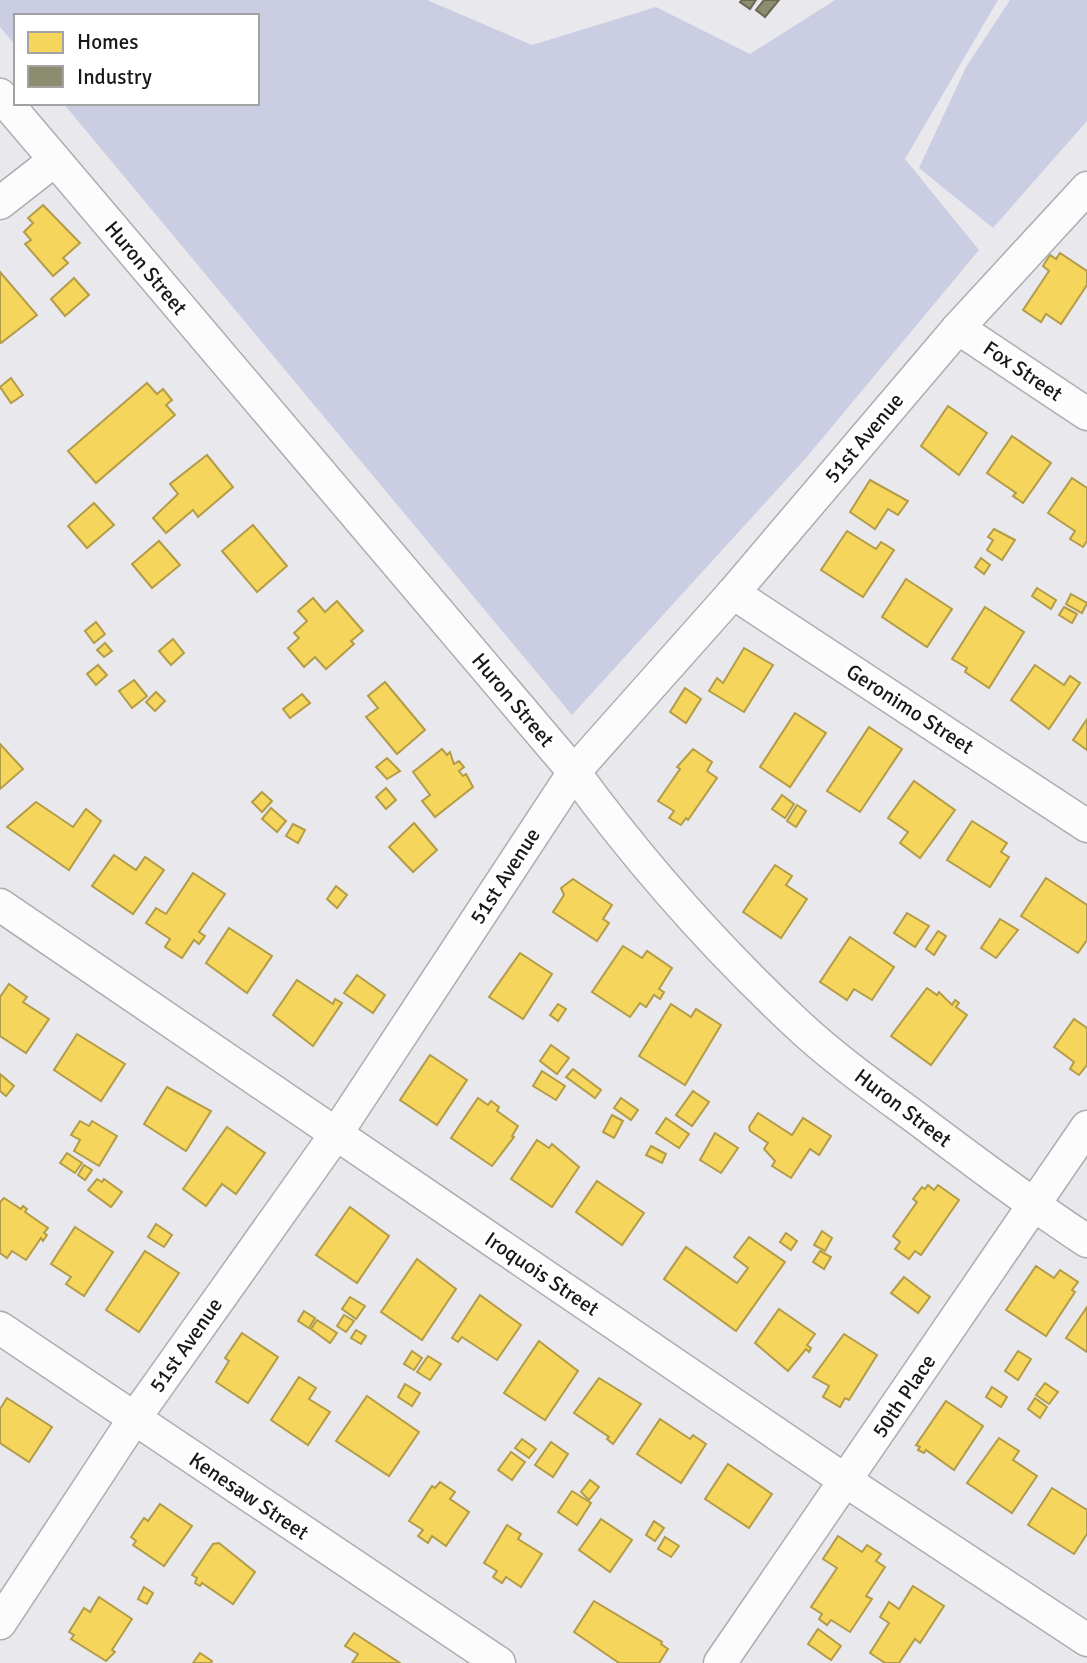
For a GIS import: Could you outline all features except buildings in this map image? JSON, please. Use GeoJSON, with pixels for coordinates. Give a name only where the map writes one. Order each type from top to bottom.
{"type":"FeatureCollection","features":[{"type":"Feature","properties":{"kind":"street","name":"Huron Street"},"geometry":{"type":"LineString","coordinates":[[0,95],[574,772],[625,841],[795,1022],[852,1070],[1033,1205],[1087,1241]]}},
{"type":"Feature","properties":{"kind":"street"},"geometry":{"type":"LineString","coordinates":[[0,203],[55,160]]}},
{"type":"Feature","properties":{"kind":"street","name":"51st Avenue"},"geometry":{"type":"LineString","coordinates":[[0,1623],[134,1419],[335,1133],[574,772],[733,593],[958,328],[1087,188]]}},
{"type":"Feature","properties":{"kind":"street","name":"Fox Street"},"geometry":{"type":"LineString","coordinates":[[958,328],[1087,414]]}},
{"type":"Feature","properties":{"kind":"street","name":"Geronimo Street"},"geometry":{"type":"LineString","coordinates":[[733,593],[1087,826]]}},
{"type":"Feature","properties":{"kind":"street","name":"Iroquois Street"},"geometry":{"type":"LineString","coordinates":[[0,905],[846,1481],[1087,1640]]}},
{"type":"Feature","properties":{"kind":"street","name":"50th Place"},"geometry":{"type":"LineString","coordinates":[[720,1663],[1087,1127]]}},
{"type":"Feature","properties":{"kind":"street","name":"Kenesaw Street"},"geometry":{"type":"LineString","coordinates":[[0,1328],[494,1662]]}},
{"type":"Feature","properties":{"kind":"shaded area"},"geometry":{"type":"Polygon","coordinates":[[[0,0],[427,0],[532,45],[656,7],[750,54],[835,0],[998,0],[905,159],[979,250],[806,458],[572,715],[65,105],[259,105],[259,14],[14,14],[14,44],[0,27],[0,0]]]}},
{"type":"Feature","properties":{"kind":"shaded area"},"geometry":{"type":"Polygon","coordinates":[[[1010,0],[1087,0],[1087,121],[993,228],[919,168],[966,67],[1010,0]]]}}]}
